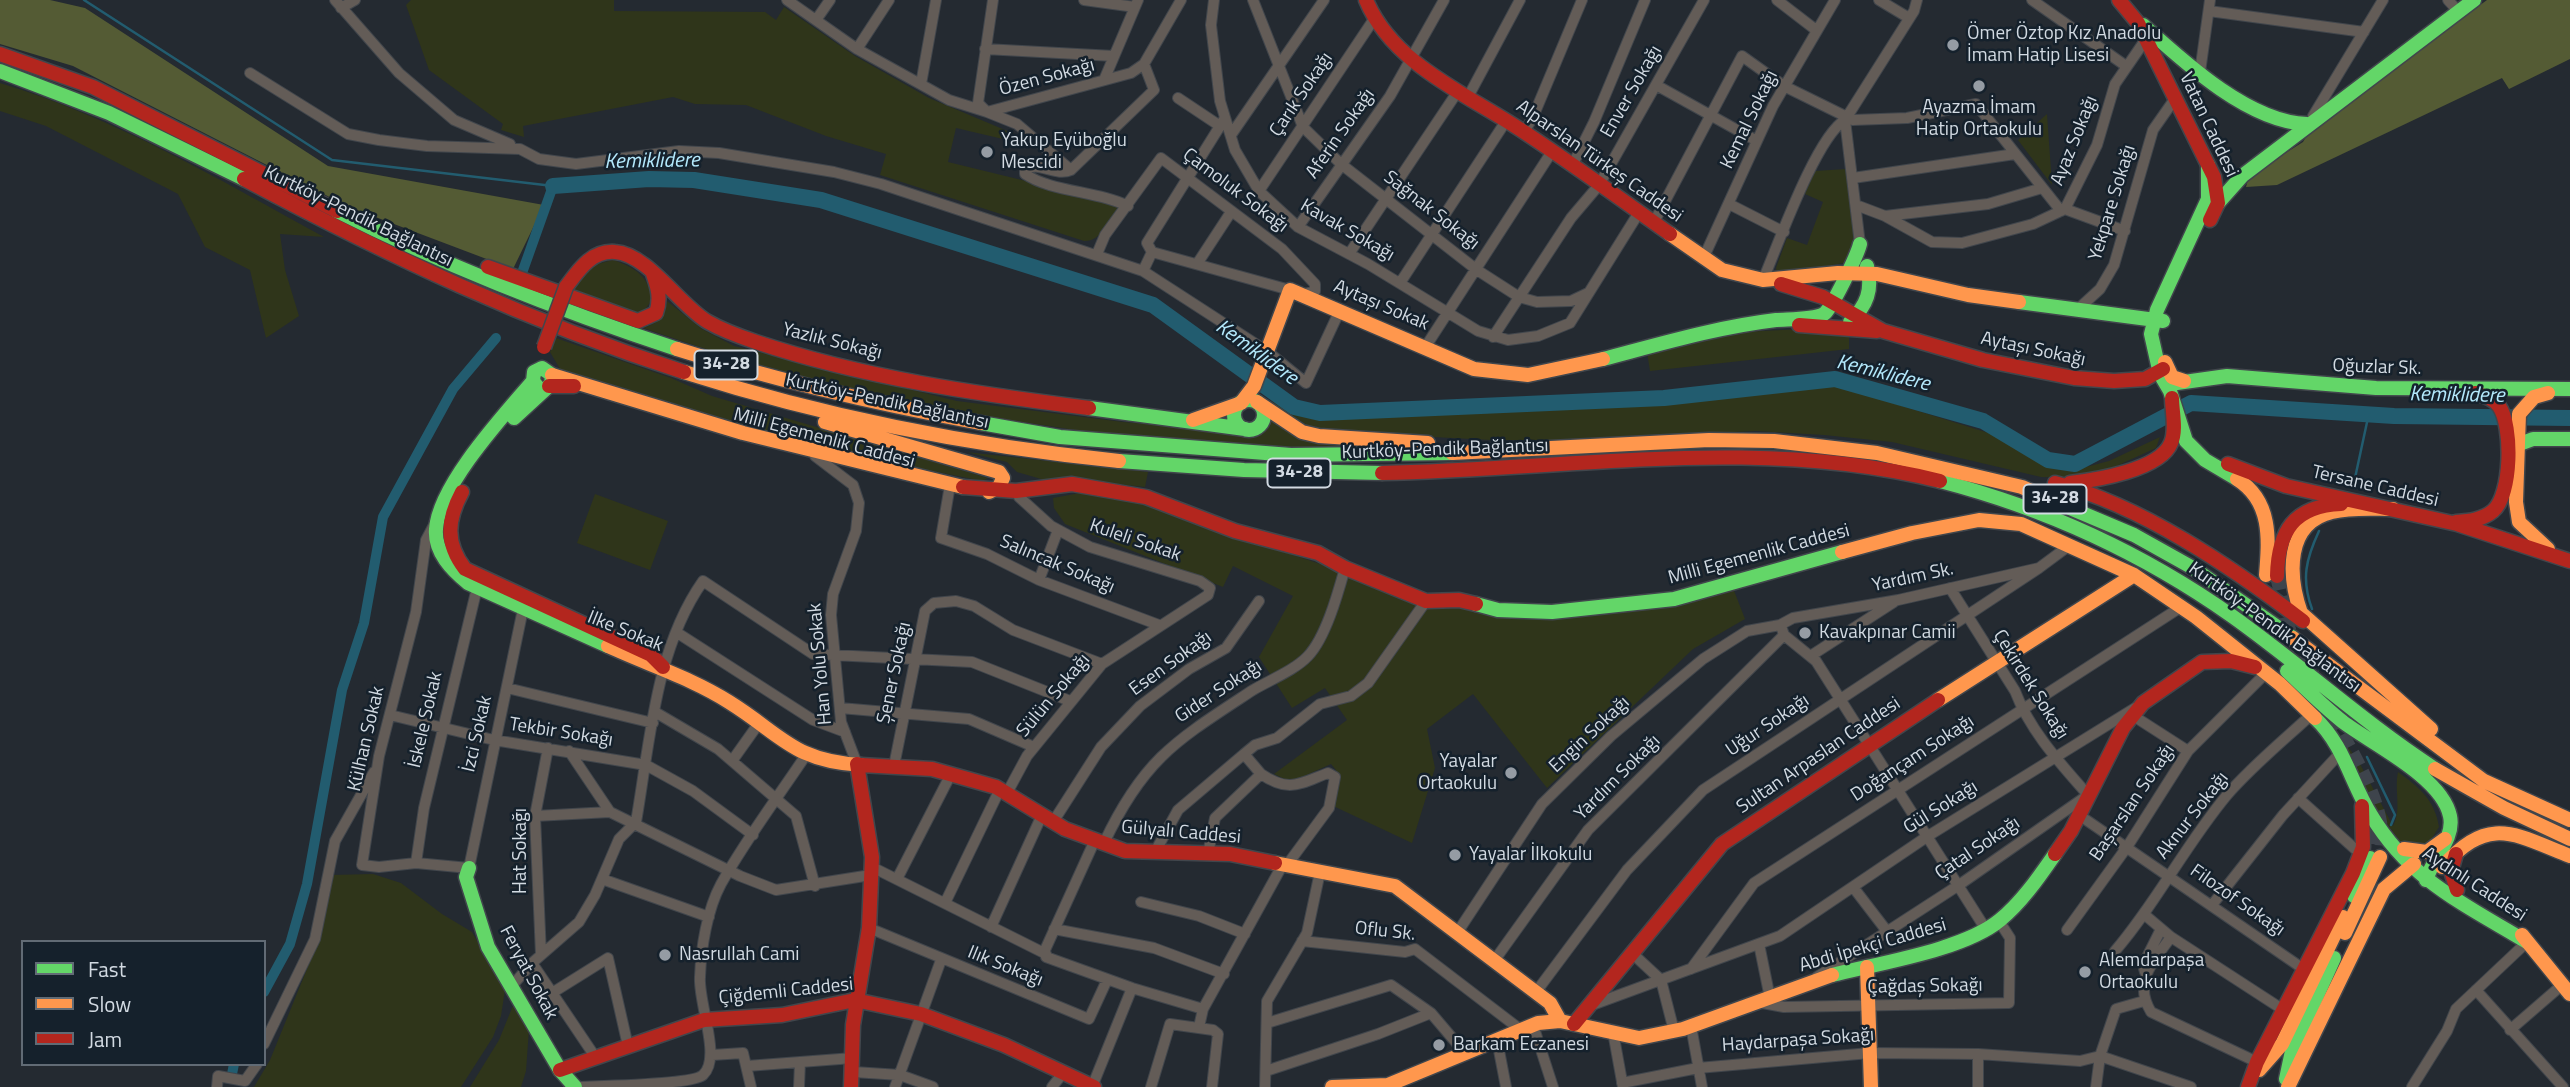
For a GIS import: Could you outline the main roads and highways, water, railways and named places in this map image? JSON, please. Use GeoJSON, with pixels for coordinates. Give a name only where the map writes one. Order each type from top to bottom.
{"type":"FeatureCollection","features":[{"type":"Feature","properties":{"kind":"main road","name":"Vatan Caddesi"},"geometry":{"type":"LineString","coordinates":[[2120,0],[2146,39],[2217,185],[2218,203],[2158,320],[2159,371]]}},
{"type":"Feature","properties":{"kind":"main road"},"geometry":{"type":"LineString","coordinates":[[2218,203],[2242,176],[2474,0]]}},
{"type":"Feature","properties":{"kind":"main road","name":"Alparslan Türkeş Caddesi"},"geometry":{"type":"LineString","coordinates":[[1367,1],[1374,19],[1412,61],[1524,132],[1722,270],[1763,280],[1846,273],[1870,274]]}},
{"type":"Feature","properties":{"kind":"main road"},"geometry":{"type":"LineString","coordinates":[[2133,16],[2200,72],[2269,116],[2283,128],[2284,137],[2279,148]]}},
{"type":"Feature","properties":{"kind":"main road"},"geometry":{"type":"LineString","coordinates":[[2160,69],[2158,59],[2162,52],[2169,50],[2180,55]]}},
{"type":"Feature","properties":{"kind":"main road","name":"Kurtköy-Pendik Bağlantısı"},"geometry":{"type":"LineString","coordinates":[[0,54],[93,87],[343,214],[443,261],[588,320],[748,372],[893,407],[1060,438],[1156,447],[1327,456],[1508,452],[1710,440],[1774,441],[1877,453],[2022,487],[2134,535],[2193,568],[2254,608],[2484,781],[2570,820]]}},
{"type":"Feature","properties":{"kind":"main road","name":"Kurtköy-Pendik Bağlantısı"},"geometry":{"type":"LineString","coordinates":[[0,71],[84,101],[431,275],[572,333],[752,391],[887,424],[989,444],[1169,466],[1303,473],[1418,472],[1721,456],[1866,467],[1951,484],[2006,500],[2141,560],[2207,599],[2397,744],[2511,814],[2570,839]]}},
{"type":"Feature","properties":{"kind":"main road"},"geometry":{"type":"LineString","coordinates":[[2269,116],[2291,126],[2309,123]]}},
{"type":"Feature","properties":{"kind":"main road"},"geometry":{"type":"LineString","coordinates":[[2208,165],[2226,179],[2242,176]]}},
{"type":"Feature","properties":{"kind":"main road"},"geometry":{"type":"LineString","coordinates":[[1870,274],[1968,295],[2158,320],[2206,206],[2211,183],[2208,165]]}},
{"type":"Feature","properties":{"kind":"main road"},"geometry":{"type":"LineString","coordinates":[[343,214],[638,321],[656,313],[660,302],[660,290],[653,274]]}},
{"type":"Feature","properties":{"kind":"main road"},"geometry":{"type":"LineString","coordinates":[[1749,322],[1811,318],[1828,312],[1835,303],[1838,288],[1858,255],[1860,244],[1870,274],[1869,298],[1848,324],[1836,327]]}},
{"type":"Feature","properties":{"kind":"main road","name":"Yazlık Sokağı"},"geometry":{"type":"LineString","coordinates":[[544,378],[544,346],[566,287],[585,261],[615,252],[631,258],[653,274],[706,321],[756,342],[873,372],[973,393],[1193,420],[1235,430],[1245,429]]}},
{"type":"Feature","properties":{"kind":"main road"},"geometry":{"type":"LineString","coordinates":[[1763,280],[1811,291],[1885,332]]}},
{"type":"Feature","properties":{"kind":"main road","name":"Aytaşı Sokak"},"geometry":{"type":"LineString","coordinates":[[1254,386],[1290,290],[1306,294],[1474,369],[1528,375],[1593,362],[1749,322]]}},
{"type":"Feature","properties":{"kind":"main road"},"geometry":{"type":"LineString","coordinates":[[1749,322],[1885,332]]}},
{"type":"Feature","properties":{"kind":"main road","name":"Aytaşı Sokağı"},"geometry":{"type":"LineString","coordinates":[[1885,332],[1988,362],[2075,380],[2096,382],[2159,371]]}},
{"type":"Feature","properties":{"kind":"main road"},"geometry":{"type":"LineString","coordinates":[[638,355],[711,387],[771,407],[999,472],[1003,478],[999,488],[989,492]]}},
{"type":"Feature","properties":{"kind":"main road"},"geometry":{"type":"LineString","coordinates":[[2159,371],[2184,381]]}},
{"type":"Feature","properties":{"kind":"main road"},"geometry":{"type":"LineString","coordinates":[[2159,371],[2171,394],[2177,433],[2192,450],[2248,486],[2262,504],[2268,523],[2272,575],[2281,536],[2296,516],[2320,504],[2374,505]]}},
{"type":"Feature","properties":{"kind":"main road","name":"Oğuzlar Sk."},"geometry":{"type":"LineString","coordinates":[[2184,381],[2227,376],[2352,387],[2428,390],[2570,389]]}},
{"type":"Feature","properties":{"kind":"main road","name":"Milli Egemenlik Caddesi"},"geometry":{"type":"LineString","coordinates":[[544,378],[592,390],[692,423],[976,497],[1018,494],[1048,485],[1094,487],[1146,497],[1235,531],[1318,553],[1345,568],[1426,601],[1459,600],[1498,610],[1552,612],[1674,599],[1912,533],[1979,520],[2021,524],[2070,545]]}},
{"type":"Feature","properties":{"kind":"main road","name":"İlke Sokak"},"geometry":{"type":"LineString","coordinates":[[544,378],[462,474],[438,518],[435,531],[445,562],[477,587],[651,655],[664,668]]}},
{"type":"Feature","properties":{"kind":"main road","name":"İlke Sokak"},"geometry":{"type":"LineString","coordinates":[[525,604],[465,569],[454,558],[447,532],[454,505],[470,477],[544,378]]}},
{"type":"Feature","properties":{"kind":"main road"},"geometry":{"type":"LineString","coordinates":[[2171,394],[2173,384],[2184,381]]}},
{"type":"Feature","properties":{"kind":"main road"},"geometry":{"type":"LineString","coordinates":[[1254,386],[1257,402],[1263,409],[1262,423],[1254,429],[1245,429],[1235,419],[1235,410],[1254,386]]}},
{"type":"Feature","properties":{"kind":"main road"},"geometry":{"type":"LineString","coordinates":[[2444,522],[2477,520],[2497,509],[2505,492],[2519,414],[2534,397],[2570,389]]}},
{"type":"Feature","properties":{"kind":"main road"},"geometry":{"type":"LineString","coordinates":[[2428,390],[2480,393],[2491,398],[2502,411],[2514,440],[2516,513],[2519,522],[2556,555]]}},
{"type":"Feature","properties":{"kind":"main road","name":"Yazlık Sokağı"},"geometry":{"type":"LineString","coordinates":[[1193,420],[1249,400],[1257,402]]}},
{"type":"Feature","properties":{"kind":"main road"},"geometry":{"type":"LineString","coordinates":[[1257,402],[1302,432],[1319,436],[1453,444],[1508,452]]}},
{"type":"Feature","properties":{"kind":"main road"},"geometry":{"type":"LineString","coordinates":[[2055,483],[2086,482],[2121,473],[2162,454],[2177,433]]}},
{"type":"Feature","properties":{"kind":"main road","name":"Tersane Caddesi"},"geometry":{"type":"LineString","coordinates":[[2177,433],[2210,454],[2261,479],[2444,522],[2570,561]]}},
{"type":"Feature","properties":{"kind":"main road"},"geometry":{"type":"LineString","coordinates":[[2514,440],[2570,439]]}},
{"type":"Feature","properties":{"kind":"main road","name":"Milli Egemenlik Caddesi"},"geometry":{"type":"LineString","coordinates":[[809,453],[989,492],[1018,494]]}},
{"type":"Feature","properties":{"kind":"main road"},"geometry":{"type":"LineString","coordinates":[[1877,453],[1950,460],[2025,479],[2073,486],[2116,506],[2253,582],[2470,761],[2519,797]]}},
{"type":"Feature","properties":{"kind":"main road"},"geometry":{"type":"LineString","coordinates":[[2368,675],[2301,613],[2295,598],[2291,562],[2303,531],[2316,518],[2335,511],[2393,509]]}},
{"type":"Feature","properties":{"kind":"main road","name":"Aydınlı Caddesi"},"geometry":{"type":"LineString","coordinates":[[2070,545],[2134,575],[2181,607],[2266,673],[2312,714],[2342,751],[2360,787],[2369,813],[2396,853],[2410,859]]}},
{"type":"Feature","properties":{"kind":"main road","name":"Sultan Arpaslan Caddesi"},"geometry":{"type":"LineString","coordinates":[[1567,1022],[1592,1005],[1722,844],[1869,744],[2134,575]]}},
{"type":"Feature","properties":{"kind":"main road"},"geometry":{"type":"LineString","coordinates":[[2207,599],[2342,722],[2438,794],[2450,816],[2444,848],[2430,876]]}},
{"type":"Feature","properties":{"kind":"main road"},"geometry":{"type":"LineString","coordinates":[[2203,662],[2212,653],[2215,632]]}},
{"type":"Feature","properties":{"kind":"main road"},"geometry":{"type":"LineString","coordinates":[[2203,662],[2231,661],[2266,673]]}},
{"type":"Feature","properties":{"kind":"main road","name":"Abdi İpekçi Caddesi"},"geometry":{"type":"LineString","coordinates":[[1332,1087],[1388,1085],[1527,1028],[1567,1022],[1639,1038],[1674,1031],[1810,981],[1959,942],[1992,925],[2034,884],[2079,815],[2132,715],[2143,703],[2203,662]]}},
{"type":"Feature","properties":{"kind":"main road","name":"Gülyalı Caddesi"},"geometry":{"type":"LineString","coordinates":[[664,668],[729,702],[806,755],[832,763],[932,769],[951,774],[1003,791],[1048,819],[1125,851],[1208,854],[1285,865],[1395,886],[1550,1003],[1567,1022]]}},
{"type":"Feature","properties":{"kind":"main road"},"geometry":{"type":"LineString","coordinates":[[851,1087],[855,1000],[869,928],[871,871],[857,764]]}},
{"type":"Feature","properties":{"kind":"main road"},"geometry":{"type":"LineString","coordinates":[[2250,1083],[2257,1062],[2341,902],[2363,847],[2364,819],[2360,787]]}},
{"type":"Feature","properties":{"kind":"main road","name":"Aydınlı Caddesi"},"geometry":{"type":"LineString","coordinates":[[2360,787],[2410,859],[2430,876],[2527,942]]}},
{"type":"Feature","properties":{"kind":"main road"},"geometry":{"type":"LineString","coordinates":[[2430,876],[2461,844],[2477,835],[2503,831],[2570,856]]}},
{"type":"Feature","properties":{"kind":"main road"},"geometry":{"type":"LineString","coordinates":[[2286,1087],[2384,889],[2414,853],[2431,851],[2442,844],[2448,833]]}},
{"type":"Feature","properties":{"kind":"main road"},"geometry":{"type":"LineString","coordinates":[[2457,890],[2451,871],[2461,844]]}},
{"type":"Feature","properties":{"kind":"main road"},"geometry":{"type":"LineString","coordinates":[[2250,1083],[2282,1044],[2375,858],[2292,1051],[2286,1087]]}},
{"type":"Feature","properties":{"kind":"main road","name":"Feryat Sokak"},"geometry":{"type":"LineString","coordinates":[[469,868],[466,877],[488,947],[560,1070],[575,1087]]}},
{"type":"Feature","properties":{"kind":"main road","name":"Aydınlı Caddesi"},"geometry":{"type":"LineString","coordinates":[[2430,876],[2515,927],[2566,990]]}},
{"type":"Feature","properties":{"kind":"main road"},"geometry":{"type":"LineString","coordinates":[[1867,967],[1866,1005],[1871,1087]]}},
{"type":"Feature","properties":{"kind":"main road","name":"Çiğdemli Caddesi"},"geometry":{"type":"LineString","coordinates":[[560,1070],[704,1020],[782,1015],[855,1000],[921,1014],[1004,1045],[1093,1087]]}},
{"type":"Feature","properties":{"kind":"waterway","name":"Kemiklidere"},"geometry":{"type":"LineString","coordinates":[[84,0],[332,160],[553,186]]}},
{"type":"Feature","properties":{"kind":"waterway","name":"Kemiklidere"},"geometry":{"type":"LineString","coordinates":[[553,186],[649,179],[694,180],[821,200],[1153,305],[1294,407],[1320,413],[1664,398],[1835,379],[1983,421],[2048,460],[2075,464],[2191,403],[2394,416],[2570,418]]}},
{"type":"Feature","properties":{"kind":"waterway"},"geometry":{"type":"LineString","coordinates":[[522,273],[553,186]]}},
{"type":"Feature","properties":{"kind":"waterway"},"geometry":{"type":"LineString","coordinates":[[266,988],[290,944],[307,884],[342,690],[364,623],[383,517],[453,389],[496,338]]}},
{"type":"Feature","properties":{"kind":"waterway"},"geometry":{"type":"LineString","coordinates":[[2355,478],[2369,413]]}},
{"type":"Feature","properties":{"kind":"waterway"},"geometry":{"type":"LineString","coordinates":[[2312,609],[2306,569],[2319,531]]}},
{"type":"Feature","properties":{"kind":"waterway"},"geometry":{"type":"LineString","coordinates":[[2367,757],[2395,815],[2391,825]]}},
{"type":"Feature","properties":{"kind":"waterway"},"geometry":{"type":"LineString","coordinates":[[232,1074],[234,1066]]}},
{"type":"Feature","properties":{"kind":"tunnel"},"geometry":{"type":"LineString","coordinates":[[2277,576],[2290,634],[2313,675]]}},
{"type":"Feature","properties":{"kind":"tunnel"},"geometry":{"type":"LineString","coordinates":[[2333,716],[2375,802],[2382,839],[2380,857]]}},
{"type":"Feature","properties":{"kind":"tunnel"},"geometry":{"type":"LineString","coordinates":[[2365,810],[2371,827],[2370,858]]}},
{"type":"Feature","properties":{"kind":"place","name":"Ömer Öztop Kız Anadolu İmam Hatip Lisesi"},"geometry":{"type":"Point","coordinates":[1953,45]}},
{"type":"Feature","properties":{"kind":"place","name":"Ayazma İmam Hatip Ortaokulu"},"geometry":{"type":"Point","coordinates":[1979,86]}},
{"type":"Feature","properties":{"kind":"place","name":"Yakup Eyüboğlu Mescidi"},"geometry":{"type":"Point","coordinates":[987,152]}},
{"type":"Feature","properties":{"kind":"place","name":"Kavakpınar Camii"},"geometry":{"type":"Point","coordinates":[1805,633]}},
{"type":"Feature","properties":{"kind":"place","name":"Yayalar Ortaokulu"},"geometry":{"type":"Point","coordinates":[1511,773]}},
{"type":"Feature","properties":{"kind":"place","name":"Yayalar İlkokulu"},"geometry":{"type":"Point","coordinates":[1455,855]}},
{"type":"Feature","properties":{"kind":"place","name":"Nasrullah Cami"},"geometry":{"type":"Point","coordinates":[665,955]}},
{"type":"Feature","properties":{"kind":"place","name":"Alemdarpaşa Ortaokulu"},"geometry":{"type":"Point","coordinates":[2085,972]}},
{"type":"Feature","properties":{"kind":"place","name":"Barkam Eczanesi"},"geometry":{"type":"Point","coordinates":[1439,1045]}}]}
